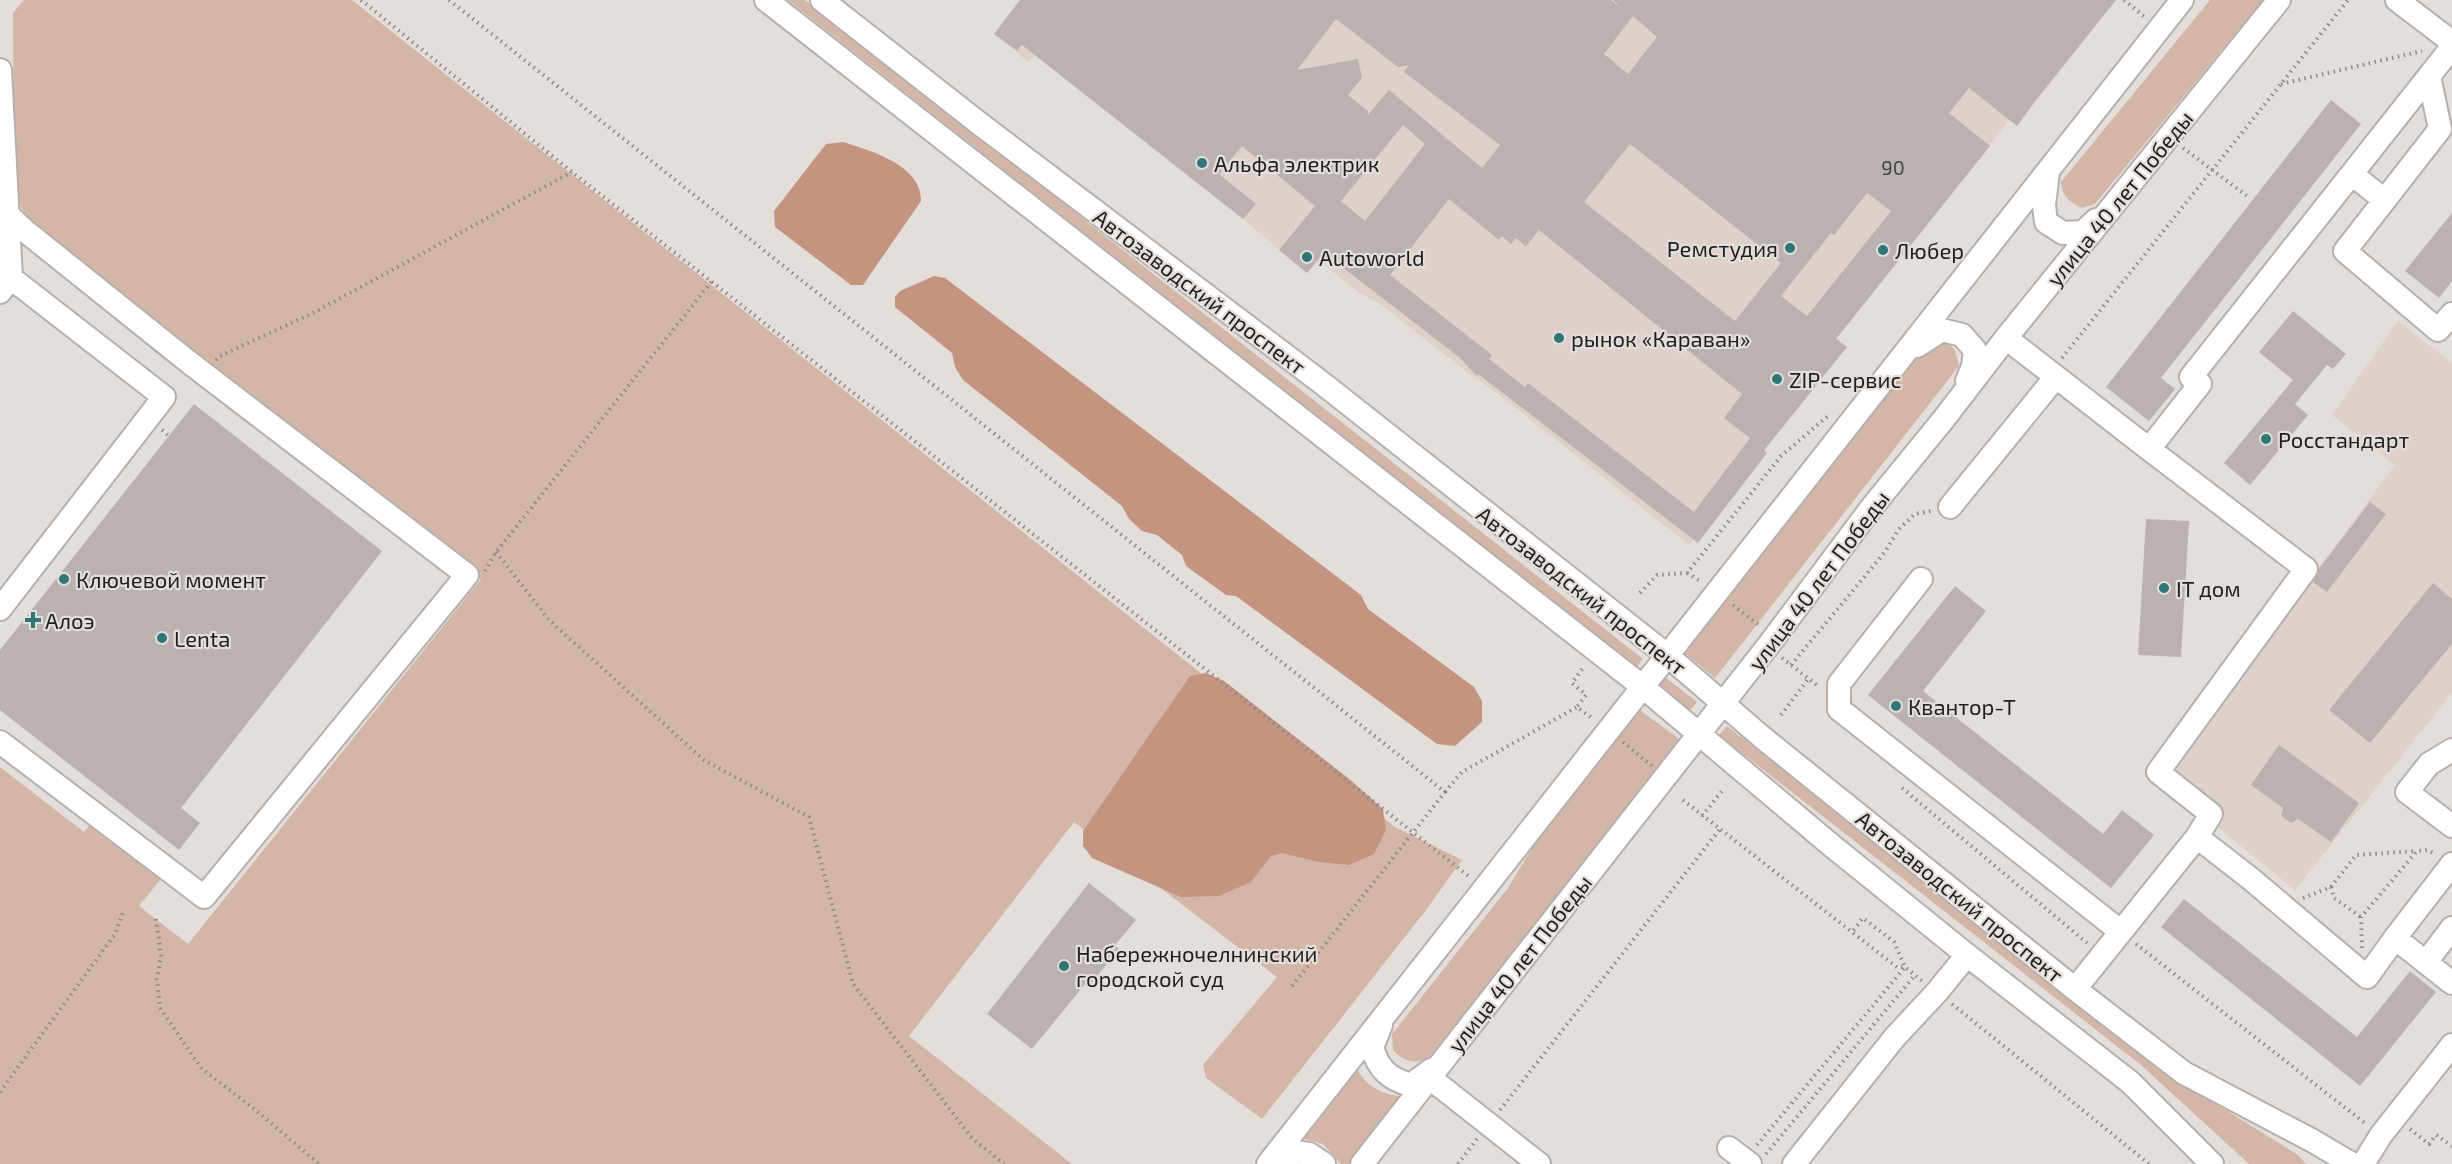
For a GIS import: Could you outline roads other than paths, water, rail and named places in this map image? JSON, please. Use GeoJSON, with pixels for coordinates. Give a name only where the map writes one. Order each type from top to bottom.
{"type":"FeatureCollection","features":[{"type":"Feature","properties":{"kind":"street","name":"Автозаводский проспект"},"geometry":{"type":"LineString","coordinates":[[766,0],[1643,687],[1967,955],[2130,1082],[2212,1164]]}},
{"type":"Feature","properties":{"kind":"street","name":"Автозаводский проспект"},"geometry":{"type":"LineString","coordinates":[[822,0],[980,124],[1322,383],[1668,656],[1722,703],[2075,989],[2184,1073],[2352,1164]]}},
{"type":"Feature","properties":{"kind":"street"},"geometry":{"type":"LineString","coordinates":[[1268,1164],[2182,0]]}},
{"type":"Feature","properties":{"kind":"street","name":"улица 40 лет Победы"},"geometry":{"type":"LineString","coordinates":[[1362,1164],[1766,649],[1872,507],[2279,0]]}},
{"type":"Feature","properties":{"kind":"street"},"geometry":{"type":"LineString","coordinates":[[2397,0],[2452,42]]}},
{"type":"Feature","properties":{"kind":"street"},"geometry":{"type":"LineString","coordinates":[[2149,450],[2200,384],[2191,377],[2452,47]]}},
{"type":"Feature","properties":{"kind":"street"},"geometry":{"type":"LineString","coordinates":[[0,70],[10,249],[5,285],[164,397],[0,609]]}},
{"type":"Feature","properties":{"kind":"street"},"geometry":{"type":"LineString","coordinates":[[2429,76],[2440,129],[2345,251],[2438,330],[2452,314]]}},
{"type":"Feature","properties":{"kind":"street"},"geometry":{"type":"LineString","coordinates":[[2048,171],[2044,205],[2046,222],[2063,233],[2083,232],[2116,201]]}},
{"type":"Feature","properties":{"kind":"street"},"geometry":{"type":"LineString","coordinates":[[2352,174],[2384,200]]}},
{"type":"Feature","properties":{"kind":"street"},"geometry":{"type":"LineString","coordinates":[[0,742],[204,897],[468,575],[205,374],[24,230],[7,213]]}},
{"type":"Feature","properties":{"kind":"street"},"geometry":{"type":"LineString","coordinates":[[1904,354],[1942,330],[1962,335],[1975,350],[1973,366],[1959,399]]}},
{"type":"Feature","properties":{"kind":"street"},"geometry":{"type":"LineString","coordinates":[[2006,338],[2306,569],[2158,772],[2211,813],[2197,837],[2075,989]]}},
{"type":"Feature","properties":{"kind":"street"},"geometry":{"type":"LineString","coordinates":[[1950,507],[2055,378]]}},
{"type":"Feature","properties":{"kind":"street"},"geometry":{"type":"LineString","coordinates":[[1921,579],[1839,684],[1839,709],[2121,932]]}},
{"type":"Feature","properties":{"kind":"street"},"geometry":{"type":"LineString","coordinates":[[2452,750],[2429,764],[2407,792],[2452,826]]}},
{"type":"Feature","properties":{"kind":"street"},"geometry":{"type":"LineString","coordinates":[[2197,837],[2367,977],[2448,861]]}},
{"type":"Feature","properties":{"kind":"street"},"geometry":{"type":"LineString","coordinates":[[2426,962],[2452,928]]}},
{"type":"Feature","properties":{"kind":"street"},"geometry":{"type":"LineString","coordinates":[[2395,938],[2452,982]]}},
{"type":"Feature","properties":{"kind":"street"},"geometry":{"type":"LineString","coordinates":[[1794,1164],[1895,1037],[1937,992],[1967,955]]}},
{"type":"Feature","properties":{"kind":"street"},"geometry":{"type":"LineString","coordinates":[[1387,1013],[1372,1047],[1376,1062],[1385,1074],[1398,1082],[1411,1085],[1445,1058]]}},
{"type":"Feature","properties":{"kind":"street"},"geometry":{"type":"LineString","coordinates":[[2362,1164],[2452,1045]]}},
{"type":"Feature","properties":{"kind":"street"},"geometry":{"type":"LineString","coordinates":[[1430,1078],[1539,1164]]}},
{"type":"Feature","properties":{"kind":"street"},"geometry":{"type":"LineString","coordinates":[[2313,1141],[2318,1164]]}},
{"type":"Feature","properties":{"kind":"street"},"geometry":{"type":"LineString","coordinates":[[1280,1164],[1295,1152],[1309,1154],[1324,1164]]}},
{"type":"Feature","properties":{"kind":"place","name":"Альфа электрик"},"geometry":{"type":"Point","coordinates":[1202,163]}},
{"type":"Feature","properties":{"kind":"place","name":"Ремстудия"},"geometry":{"type":"Point","coordinates":[1790,248]}},
{"type":"Feature","properties":{"kind":"place","name":"Любер"},"geometry":{"type":"Point","coordinates":[1883,250]}},
{"type":"Feature","properties":{"kind":"place","name":"Autoworld"},"geometry":{"type":"Point","coordinates":[1307,257]}},
{"type":"Feature","properties":{"kind":"place","name":"рынок «Караван»"},"geometry":{"type":"Point","coordinates":[1559,338]}},
{"type":"Feature","properties":{"kind":"place","name":"ZIP-сервис"},"geometry":{"type":"Point","coordinates":[1777,379]}},
{"type":"Feature","properties":{"kind":"place","name":"Росстандарт"},"geometry":{"type":"Point","coordinates":[2266,439]}},
{"type":"Feature","properties":{"kind":"place","name":"Ключевой момент"},"geometry":{"type":"Point","coordinates":[64,579]}},
{"type":"Feature","properties":{"kind":"place","name":"IT дом"},"geometry":{"type":"Point","coordinates":[2164,588]}},
{"type":"Feature","properties":{"kind":"place","name":"Алоэ"},"geometry":{"type":"Point","coordinates":[33,620]}},
{"type":"Feature","properties":{"kind":"place","name":"Lenta"},"geometry":{"type":"Point","coordinates":[162,638]}},
{"type":"Feature","properties":{"kind":"place","name":"Квантор-Т"},"geometry":{"type":"Point","coordinates":[1896,706]}},
{"type":"Feature","properties":{"kind":"place","name":"Набережночелнинский городской суд"},"geometry":{"type":"Point","coordinates":[1064,966]}}]}
